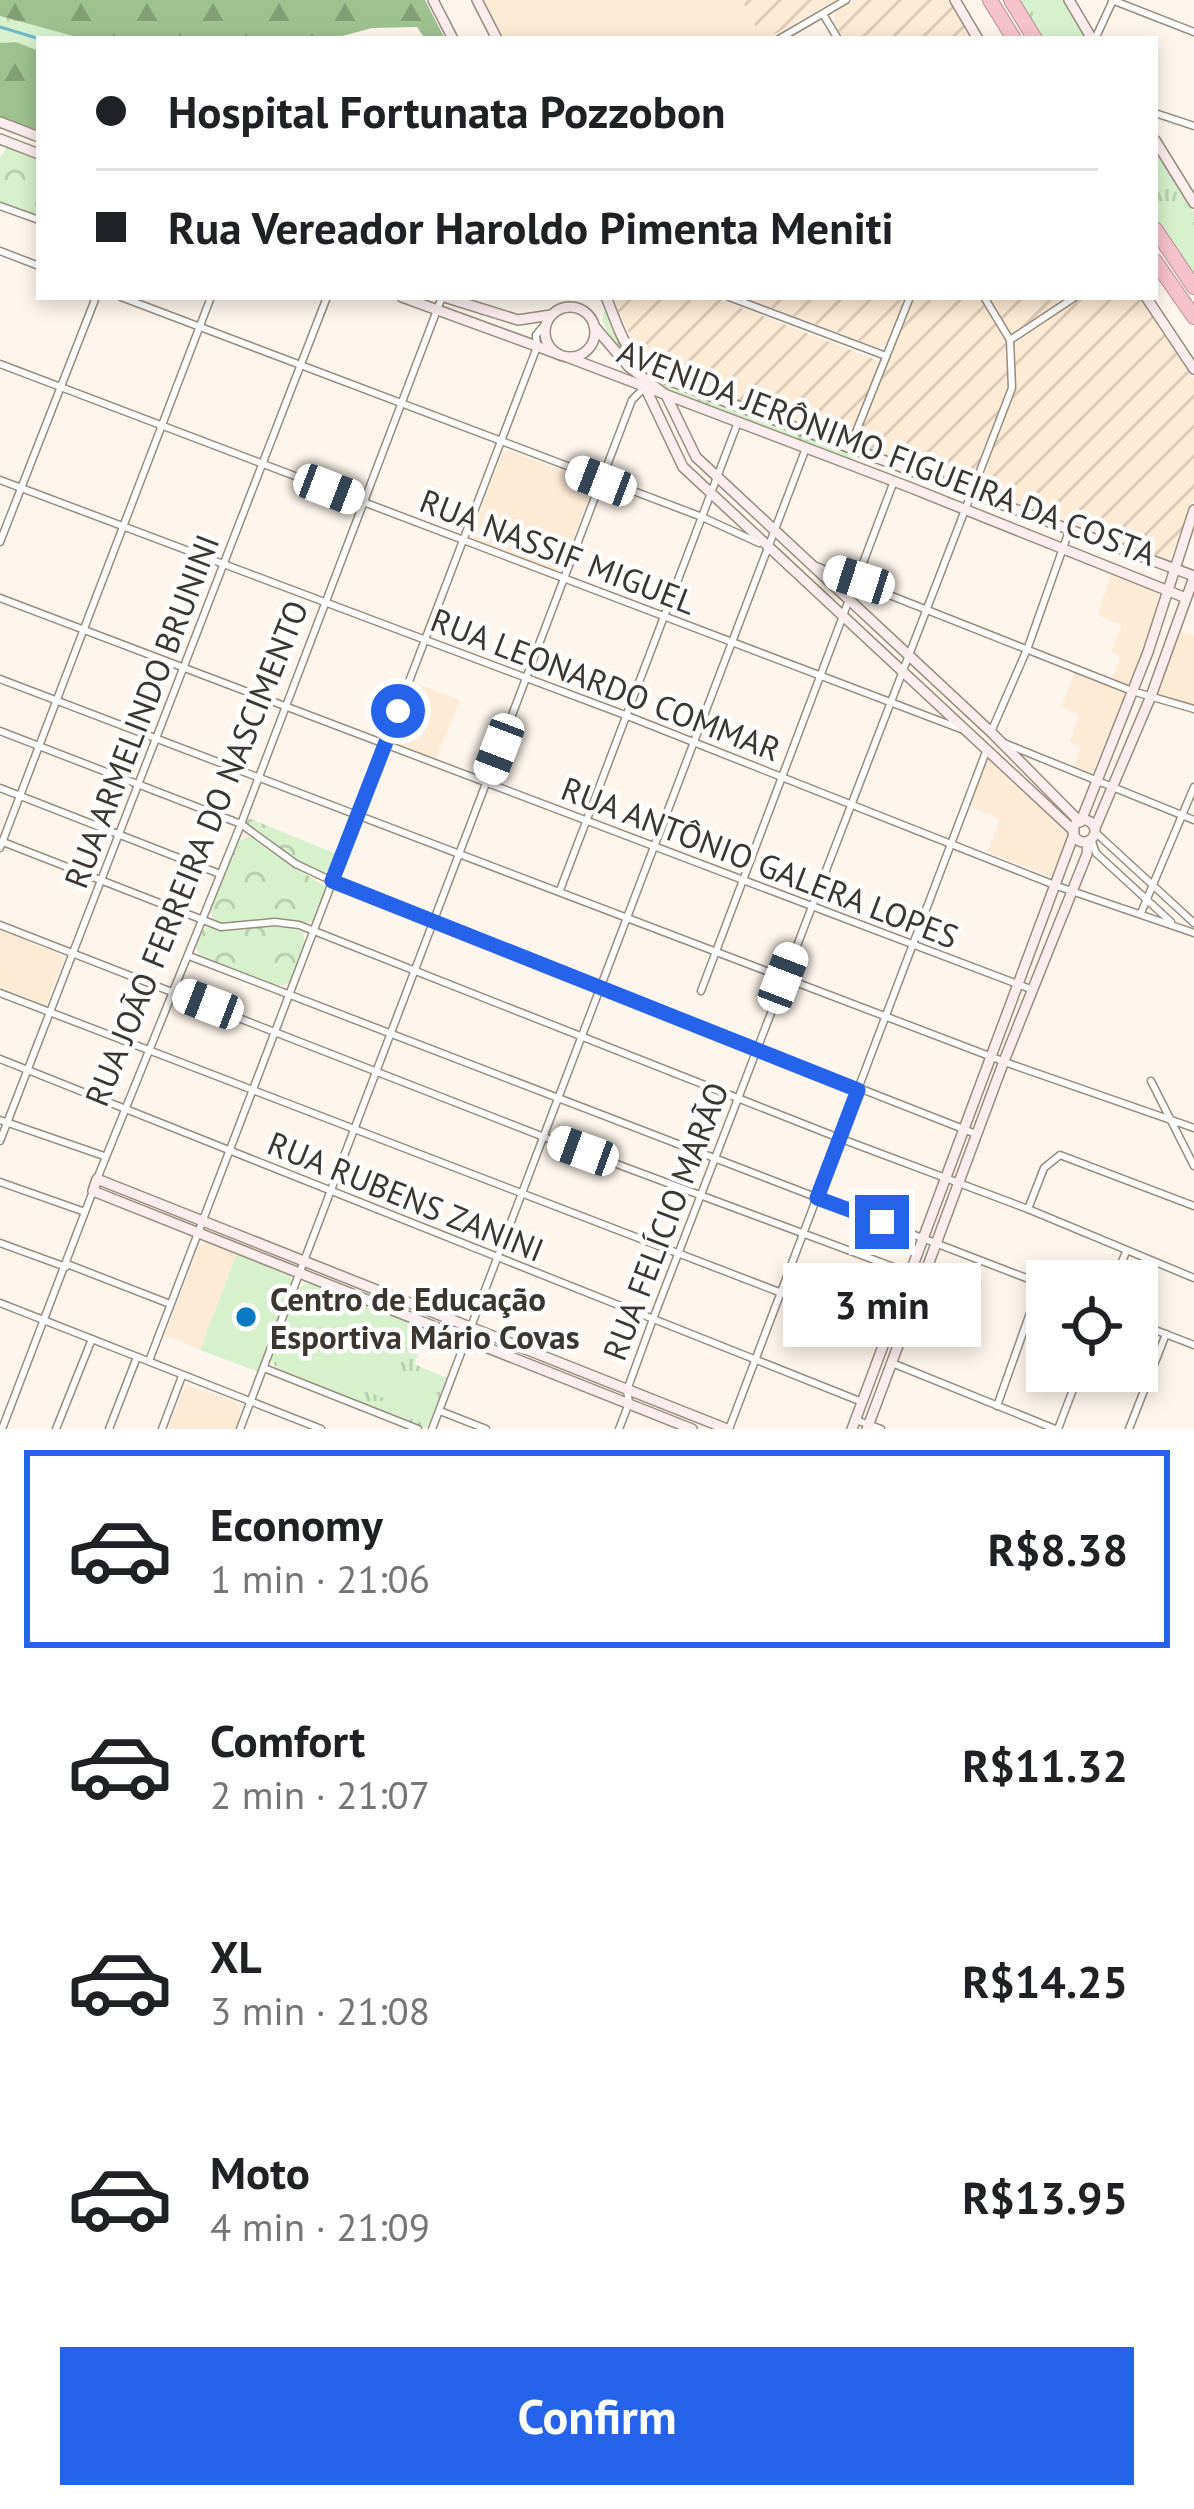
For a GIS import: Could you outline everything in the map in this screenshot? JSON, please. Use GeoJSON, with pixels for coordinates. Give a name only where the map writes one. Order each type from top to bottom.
{"type":"FeatureCollection","features":[{"type":"Feature","properties":{"kind":"highway"},"geometry":{"type":"LineString","coordinates":[[1011,0],[1033,36]]}},
{"type":"Feature","properties":{"kind":"highway"},"geometry":{"type":"LineString","coordinates":[[991,2],[1004,36]]}},
{"type":"Feature","properties":{"kind":"highway"},"geometry":{"type":"LineString","coordinates":[[991,2],[1012,36]]}},
{"type":"Feature","properties":{"kind":"highway"},"geometry":{"type":"LineString","coordinates":[[1158,233],[1194,287]]}},
{"type":"Feature","properties":{"kind":"highway"},"geometry":{"type":"LineString","coordinates":[[1158,265],[1194,317]]}},
{"type":"Feature","properties":{"kind":"main road"},"geometry":{"type":"LineString","coordinates":[[433,0],[451,36]]}},
{"type":"Feature","properties":{"kind":"main road"},"geometry":{"type":"LineString","coordinates":[[477,0],[495,36]]}},
{"type":"Feature","properties":{"kind":"main road"},"geometry":{"type":"LineString","coordinates":[[956,0],[976,36]]}},
{"type":"Feature","properties":{"kind":"main road"},"geometry":{"type":"LineString","coordinates":[[1069,0],[1092,36]]}},
{"type":"Feature","properties":{"kind":"main road"},"geometry":{"type":"LineString","coordinates":[[4,124],[36,136]]}},
{"type":"Feature","properties":{"kind":"main road"},"geometry":{"type":"LineString","coordinates":[[1,142],[36,153]]}},
{"type":"Feature","properties":{"kind":"main road"},"geometry":{"type":"LineString","coordinates":[[1158,145],[1194,203]]}},
{"type":"Feature","properties":{"kind":"main road","name":"AVENIDA JERÔNIMO FIGUEIRA DA COSTA"},"geometry":{"type":"LineString","coordinates":[[410,300],[894,481],[1186,598]]}},
{"type":"Feature","properties":{"kind":"main road"},"geometry":{"type":"LineString","coordinates":[[453,300],[518,320],[578,308],[629,367],[666,395],[697,457],[717,478],[1001,742],[1022,756],[1077,827],[1079,841],[1092,835]]}},
{"type":"Feature","properties":{"kind":"main road"},"geometry":{"type":"LineString","coordinates":[[562,300],[546,338],[562,355],[589,349],[604,300]]}},
{"type":"Feature","properties":{"kind":"main road","name":"AVENIDA JERÔNIMO FIGUEIRA DA COSTA"},"geometry":{"type":"LineString","coordinates":[[606,300],[624,345],[652,372],[1194,576]]}},
{"type":"Feature","properties":{"kind":"main road"},"geometry":{"type":"LineString","coordinates":[[1148,300],[1194,369]]}},
{"type":"Feature","properties":{"kind":"main road"},"geometry":{"type":"LineString","coordinates":[[645,387],[683,467],[901,673],[1077,827]]}},
{"type":"Feature","properties":{"kind":"main road"},"geometry":{"type":"LineString","coordinates":[[854,466],[855,448]]}},
{"type":"Feature","properties":{"kind":"main road"},"geometry":{"type":"LineString","coordinates":[[854,1424],[1132,691],[1194,510]]}},
{"type":"Feature","properties":{"kind":"main road"},"geometry":{"type":"LineString","coordinates":[[868,1426],[976,1134],[1151,697],[1194,576]]}},
{"type":"Feature","properties":{"kind":"main road"},"geometry":{"type":"LineString","coordinates":[[1011,770],[1022,756]]}},
{"type":"Feature","properties":{"kind":"main road"},"geometry":{"type":"LineString","coordinates":[[1077,827],[1091,823],[1092,835]]}},
{"type":"Feature","properties":{"kind":"main road"},"geometry":{"type":"LineString","coordinates":[[97,1179],[728,1429]]}},
{"type":"Feature","properties":{"kind":"main road","name":"RUA JOÃO FERREIRA DO NASCIMENTO"},"geometry":{"type":"LineString","coordinates":[[93,1191],[97,1179]]}},
{"type":"Feature","properties":{"kind":"main road"},"geometry":{"type":"LineString","coordinates":[[93,1191],[692,1429]]}},
{"type":"Feature","properties":{"kind":"street"},"geometry":{"type":"LineString","coordinates":[[784,36],[846,0]]}},
{"type":"Feature","properties":{"kind":"street"},"geometry":{"type":"LineString","coordinates":[[1095,36],[1113,0],[1194,32]]}},
{"type":"Feature","properties":{"kind":"street"},"geometry":{"type":"LineString","coordinates":[[824,14],[836,36]]}},
{"type":"Feature","properties":{"kind":"street"},"geometry":{"type":"LineString","coordinates":[[1158,114],[1194,125]]}},
{"type":"Feature","properties":{"kind":"street"},"geometry":{"type":"LineString","coordinates":[[1,142],[4,124]]}},
{"type":"Feature","properties":{"kind":"street"},"geometry":{"type":"LineString","coordinates":[[0,206],[36,219]]}},
{"type":"Feature","properties":{"kind":"street"},"geometry":{"type":"LineString","coordinates":[[0,251],[36,265]]}},
{"type":"Feature","properties":{"kind":"street"},"geometry":{"type":"LineString","coordinates":[[0,542],[95,300]]}},
{"type":"Feature","properties":{"kind":"street"},"geometry":{"type":"LineString","coordinates":[[129,300],[702,517],[768,547]]}},
{"type":"Feature","properties":{"kind":"street"},"geometry":{"type":"LineString","coordinates":[[210,300],[1,845],[202,920],[232,928],[286,922],[313,931],[1194,1278]]}},
{"type":"Feature","properties":{"kind":"street","name":"RUA ARMELINDO BRUNINI"},"geometry":{"type":"LineString","coordinates":[[0,1141],[3,1122],[102,883],[325,300]]}},
{"type":"Feature","properties":{"kind":"street","name":"RUA JOÃO FERREIRA DO NASCIMENTO"},"geometry":{"type":"LineString","coordinates":[[97,1179],[241,824],[442,300]]}},
{"type":"Feature","properties":{"kind":"street"},"geometry":{"type":"LineString","coordinates":[[737,300],[886,356]]}},
{"type":"Feature","properties":{"kind":"street"},"geometry":{"type":"LineString","coordinates":[[855,448],[909,300]]}},
{"type":"Feature","properties":{"kind":"street"},"geometry":{"type":"LineString","coordinates":[[986,300],[1010,340],[1071,300]]}},
{"type":"Feature","properties":{"kind":"street"},"geometry":{"type":"LineString","coordinates":[[149,1361],[537,347],[538,329],[552,315]]}},
{"type":"Feature","properties":{"kind":"street","name":"RUA FELÍCIO MARÃO"},"geometry":{"type":"LineString","coordinates":[[619,1429],[629,1403],[627,1390],[653,1319],[1012,388],[1010,340]]}},
{"type":"Feature","properties":{"kind":"street","name":"RUA NASSIF MIGUEL"},"geometry":{"type":"LineString","coordinates":[[0,364],[965,730]]}},
{"type":"Feature","properties":{"kind":"street"},"geometry":{"type":"LineString","coordinates":[[240,1429],[632,400],[645,387]]}},
{"type":"Feature","properties":{"kind":"street"},"geometry":{"type":"LineString","coordinates":[[560,891],[738,422]]}},
{"type":"Feature","properties":{"kind":"street"},"geometry":{"type":"LineString","coordinates":[[432,1429],[806,448]]}},
{"type":"Feature","properties":{"kind":"street","name":"RUA LEONARDO COMMAR"},"geometry":{"type":"LineString","coordinates":[[0,480],[625,715],[1057,886],[1194,933]]}},
{"type":"Feature","properties":{"kind":"street"},"geometry":{"type":"LineString","coordinates":[[701,991],[894,481]]}},
{"type":"Feature","properties":{"kind":"street"},"geometry":{"type":"LineString","coordinates":[[991,732],[1069,531]]}},
{"type":"Feature","properties":{"kind":"street"},"geometry":{"type":"LineString","coordinates":[[808,563],[927,606],[1132,691],[1194,709]]}},
{"type":"Feature","properties":{"kind":"street","name":"RUA ANTÔNIO GALERA LOPES"},"geometry":{"type":"LineString","coordinates":[[0,598],[1033,990]]}},
{"type":"Feature","properties":{"kind":"street"},"geometry":{"type":"LineString","coordinates":[[0,679],[783,978],[1194,1128]]}},
{"type":"Feature","properties":{"kind":"street"},"geometry":{"type":"LineString","coordinates":[[0,731],[241,824],[296,864],[332,881],[976,1134]]}},
{"type":"Feature","properties":{"kind":"street"},"geometry":{"type":"LineString","coordinates":[[728,1429],[987,749]]}},
{"type":"Feature","properties":{"kind":"street"},"geometry":{"type":"LineString","coordinates":[[1022,756],[1194,820]]}},
{"type":"Feature","properties":{"kind":"street"},"geometry":{"type":"LineString","coordinates":[[1142,913],[1194,787]]}},
{"type":"Feature","properties":{"kind":"street"},"geometry":{"type":"LineString","coordinates":[[0,788],[220,874]]}},
{"type":"Feature","properties":{"kind":"street"},"geometry":{"type":"LineString","coordinates":[[1092,835],[1194,923]]}},
{"type":"Feature","properties":{"kind":"street"},"geometry":{"type":"LineString","coordinates":[[1092,835],[1096,853],[1176,926]]}},
{"type":"Feature","properties":{"kind":"street"},"geometry":{"type":"LineString","coordinates":[[0,925],[544,1137],[923,1278]]}},
{"type":"Feature","properties":{"kind":"street"},"geometry":{"type":"LineString","coordinates":[[189,956],[1026,1278]]}},
{"type":"Feature","properties":{"kind":"street"},"geometry":{"type":"LineString","coordinates":[[0,993],[899,1338]]}},
{"type":"Feature","properties":{"kind":"street","name":"RUA RUBENS ZANINI"},"geometry":{"type":"LineString","coordinates":[[0,1059],[862,1402]]}},
{"type":"Feature","properties":{"kind":"street"},"geometry":{"type":"LineString","coordinates":[[1151,1081],[1194,1166]]}},
{"type":"Feature","properties":{"kind":"street"},"geometry":{"type":"LineString","coordinates":[[3,1122],[105,1156]]}},
{"type":"Feature","properties":{"kind":"street"},"geometry":{"type":"LineString","coordinates":[[1028,1209],[1053,1156],[1068,1156],[1194,1206]]}},
{"type":"Feature","properties":{"kind":"street"},"geometry":{"type":"LineString","coordinates":[[0,1182],[86,1212]]}},
{"type":"Feature","properties":{"kind":"street","name":"RUA JOÃO FERREIRA DO NASCIMENTO"},"geometry":{"type":"LineString","coordinates":[[2,1429],[93,1191]]}},
{"type":"Feature","properties":{"kind":"street"},"geometry":{"type":"LineString","coordinates":[[0,1243],[171,1304]]}},
{"type":"Feature","properties":{"kind":"street"},"geometry":{"type":"LineString","coordinates":[[1123,1260],[1126,1252]]}},
{"type":"Feature","properties":{"kind":"street"},"geometry":{"type":"LineString","coordinates":[[0,1303],[321,1429]]}},
{"type":"Feature","properties":{"kind":"street"},"geometry":{"type":"LineString","coordinates":[[997,1406],[1026,1331]]}},
{"type":"Feature","properties":{"kind":"street"},"geometry":{"type":"LineString","coordinates":[[1158,1331],[1194,1346]]}},
{"type":"Feature","properties":{"kind":"street"},"geometry":{"type":"LineString","coordinates":[[1130,1429],[1166,1334]]}},
{"type":"Feature","properties":{"kind":"street"},"geometry":{"type":"LineString","coordinates":[[56,1429],[92,1340]]}},
{"type":"Feature","properties":{"kind":"street"},"geometry":{"type":"LineString","coordinates":[[109,1429],[137,1357]]}},
{"type":"Feature","properties":{"kind":"street"},"geometry":{"type":"LineString","coordinates":[[892,1363],[1057,1429],[1072,1392]]}},
{"type":"Feature","properties":{"kind":"street"},"geometry":{"type":"LineString","coordinates":[[263,1368],[418,1429]]}},
{"type":"Feature","properties":{"kind":"street"},"geometry":{"type":"LineString","coordinates":[[162,1429],[182,1376]]}},
{"type":"Feature","properties":{"kind":"street"},"geometry":{"type":"LineString","coordinates":[[440,1411],[486,1429]]}},
{"type":"Feature","properties":{"kind":"street"},"geometry":{"type":"LineString","coordinates":[[854,1424],[881,1429]]}},
{"type":"Feature","properties":{"kind":"shaded area"},"geometry":{"type":"Polygon","coordinates":[[[480,0],[742,0],[760,36],[498,36],[480,0]]]}},
{"type":"Feature","properties":{"kind":"shaded area"},"geometry":{"type":"Polygon","coordinates":[[[742,0],[836,0],[771,36],[760,36],[742,0]]]}},
{"type":"Feature","properties":{"kind":"shaded area"},"geometry":{"type":"Polygon","coordinates":[[[856,0],[949,0],[971,36],[841,36],[835,12],[856,0]]]}},
{"type":"Feature","properties":{"kind":"shaded area"},"geometry":{"type":"Polygon","coordinates":[[[613,300],[722,300],[879,364],[845,440],[670,378],[642,361],[613,300]]]}},
{"type":"Feature","properties":{"kind":"shaded area"},"geometry":{"type":"Polygon","coordinates":[[[752,300],[905,300],[886,343],[879,348],[752,300]]]}},
{"type":"Feature","properties":{"kind":"shaded area"},"geometry":{"type":"Polygon","coordinates":[[[914,300],[982,300],[1006,342],[1008,392],[970,484],[965,487],[860,446],[859,436],[914,300]]]}},
{"type":"Feature","properties":{"kind":"shaded area"},"geometry":{"type":"Polygon","coordinates":[[[991,300],[1065,300],[1014,334],[991,300]]]}},
{"type":"Feature","properties":{"kind":"shaded area"},"geometry":{"type":"Polygon","coordinates":[[[1076,300],[1142,300],[1194,378],[1194,501],[1168,563],[978,490],[1015,389],[1014,341],[1076,300]]]}},
{"type":"Feature","properties":{"kind":"shaded area"},"geometry":{"type":"Polygon","coordinates":[[[503,452],[591,482],[593,487],[562,567],[556,571],[471,535],[503,452]]]}},
{"type":"Feature","properties":{"kind":"shaded area"},"geometry":{"type":"Polygon","coordinates":[[[1112,571],[1156,589],[1159,595],[1145,652],[1131,683],[1124,685],[1112,679],[1121,656],[1111,652],[1122,625],[1098,615],[1112,571]]]}},
{"type":"Feature","properties":{"kind":"shaded area"},"geometry":{"type":"Polygon","coordinates":[[[1180,631],[1194,636],[1194,705],[1159,696],[1158,691],[1180,631]]]}},
{"type":"Feature","properties":{"kind":"shaded area"},"geometry":{"type":"Polygon","coordinates":[[[1075,671],[1123,690],[1125,696],[1092,774],[1086,776],[1073,770],[1081,746],[1069,742],[1079,715],[1061,707],[1075,671]]]}},
{"type":"Feature","properties":{"kind":"shaded area"},"geometry":{"type":"Polygon","coordinates":[[[413,682],[460,700],[435,761],[392,743],[413,682]]]}},
{"type":"Feature","properties":{"kind":"shaded area"},"geometry":{"type":"Polygon","coordinates":[[[989,757],[1067,831],[1056,873],[1049,876],[987,852],[1000,819],[969,806],[989,757]]]}},
{"type":"Feature","properties":{"kind":"shaded area"},"geometry":{"type":"Polygon","coordinates":[[[0,929],[65,957],[45,1007],[0,991],[0,929]]]}},
{"type":"Feature","properties":{"kind":"shaded area"},"geometry":{"type":"Polygon","coordinates":[[[207,1241],[237,1253],[200,1350],[165,1335],[199,1246],[207,1241]]]}},
{"type":"Feature","properties":{"kind":"shaded area"},"geometry":{"type":"Polygon","coordinates":[[[186,1385],[237,1402],[241,1413],[235,1429],[168,1429],[186,1385]]]}},
{"type":"Feature","properties":{"kind":"green space"},"geometry":{"type":"Polygon","coordinates":[[[0,0],[425,0],[443,36],[423,36],[417,27],[372,28],[342,36],[73,36],[0,16],[0,0]]]}},
{"type":"Feature","properties":{"kind":"green space"},"geometry":{"type":"Polygon","coordinates":[[[1017,0],[1063,0],[1086,36],[1039,36],[1017,0]]]}},
{"type":"Feature","properties":{"kind":"green space"},"geometry":{"type":"Polygon","coordinates":[[[0,16],[73,36],[36,36],[36,50],[17,42],[0,43],[0,16]]]}},
{"type":"Feature","properties":{"kind":"green space"},"geometry":{"type":"Polygon","coordinates":[[[16,42],[36,50],[36,131],[0,118],[0,43],[16,42]]]}},
{"type":"Feature","properties":{"kind":"green space"},"geometry":{"type":"Polygon","coordinates":[[[7,147],[36,159],[36,216],[0,202],[0,157],[7,147]]]}},
{"type":"Feature","properties":{"kind":"green space"},"geometry":{"type":"Polygon","coordinates":[[[1158,152],[1194,213],[1194,278],[1158,224],[1158,152]]]}},
{"type":"Feature","properties":{"kind":"green space"},"geometry":{"type":"Polygon","coordinates":[[[606,305],[612,330],[638,365],[854,453],[853,459],[744,424],[674,392],[643,372],[619,348],[602,320],[606,305]]]}},
{"type":"Feature","properties":{"kind":"green space"},"geometry":{"type":"Polygon","coordinates":[[[246,817],[339,855],[333,869],[322,873],[302,864],[246,822],[246,817]]]}},
{"type":"Feature","properties":{"kind":"green space"},"geometry":{"type":"Polygon","coordinates":[[[248,836],[327,888],[312,922],[213,921],[210,911],[238,842],[248,836]]]}},
{"type":"Feature","properties":{"kind":"green space"},"geometry":{"type":"Polygon","coordinates":[[[208,927],[280,927],[303,932],[305,942],[290,983],[277,986],[199,955],[196,947],[208,927]]]}},
{"type":"Feature","properties":{"kind":"green space","name":"Centro de Educação Esportiva Mário Covas"},"geometry":{"type":"Polygon","coordinates":[[[237,1253],[290,1274],[292,1284],[259,1372],[200,1350],[237,1253]]]}},
{"type":"Feature","properties":{"kind":"green space"},"geometry":{"type":"Polygon","coordinates":[[[310,1282],[429,1329],[414,1364],[447,1378],[428,1426],[277,1369],[271,1360],[299,1288],[310,1282]]]}},
{"type":"Feature","properties":{"kind":"green space"},"geometry":{"type":"Polygon","coordinates":[[[307,1297],[409,1338],[384,1398],[282,1357],[307,1297]]]}},
{"type":"Feature","properties":{"kind":"waterway"},"geometry":{"type":"LineString","coordinates":[[0,27],[36,38]]}},
{"type":"Feature","properties":{"kind":"place","name":"Centro de Educação Esportiva Mário Covas"},"geometry":{"type":"Point","coordinates":[246,1317]}},
{"type":"Feature","properties":{"kind":"route"},"geometry":{"type":"LineString","coordinates":[[398,711],[332,881],[858,1090],[817,1198],[882,1222]]}}]}
